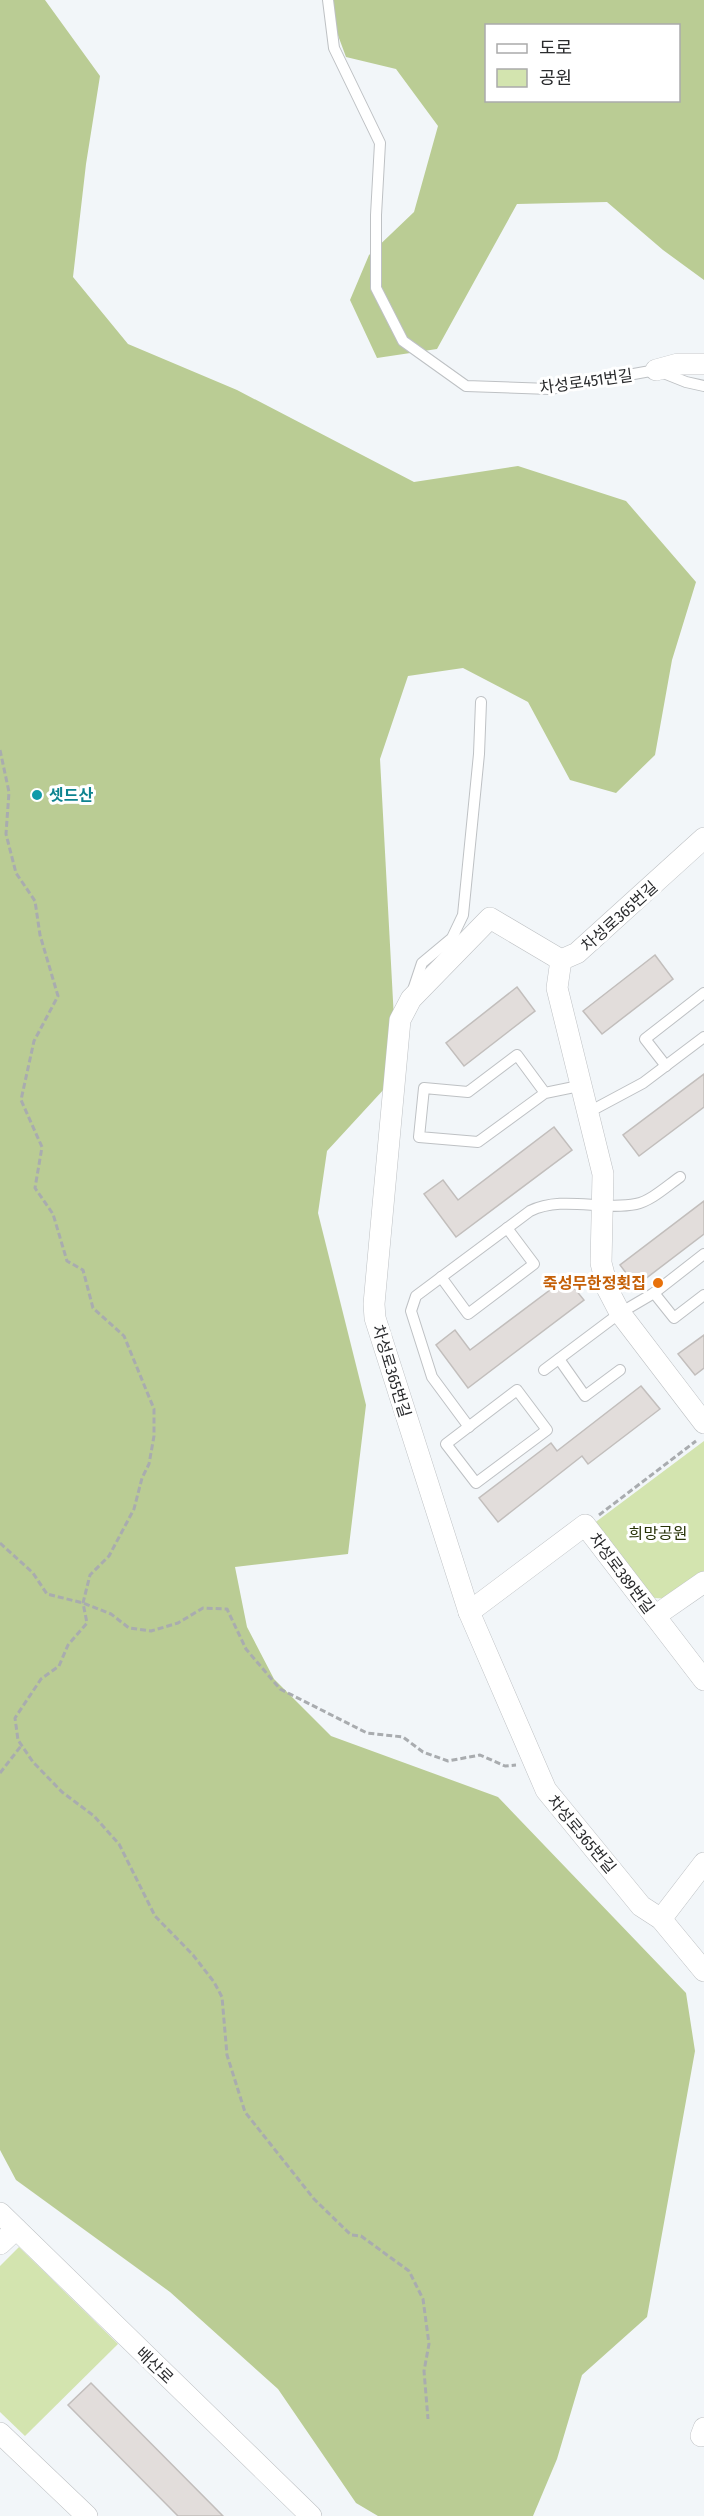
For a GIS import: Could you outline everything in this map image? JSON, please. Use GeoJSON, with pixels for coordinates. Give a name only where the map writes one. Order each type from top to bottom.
{"type":"FeatureCollection","features":[{"type":"Feature","properties":{"kind":"street","name":"차성로451번길"},"geometry":{"type":"LineString","coordinates":[[656,370],[678,364],[704,363]]}},
{"type":"Feature","properties":{"kind":"street","name":"차성로365번길"},"geometry":{"type":"LineString","coordinates":[[703,840],[577,953],[561,960],[490,918],[411,999],[400,1020],[374,1304],[382,1345],[469,1612],[546,1790],[641,1906],[661,1919],[704,1971]]}},
{"type":"Feature","properties":{"kind":"street"},"geometry":{"type":"LineString","coordinates":[[561,960],[557,988],[579,1086],[603,1173],[601,1263],[608,1290],[620,1313],[704,1423]]}},
{"type":"Feature","properties":{"kind":"street","name":"차성로389번길"},"geometry":{"type":"LineString","coordinates":[[469,1612],[585,1525],[704,1680]]}},
{"type":"Feature","properties":{"kind":"street"},"geometry":{"type":"LineString","coordinates":[[655,1617],[704,1582]]}},
{"type":"Feature","properties":{"kind":"street"},"geometry":{"type":"LineString","coordinates":[[661,1919],[704,1863]]}},
{"type":"Feature","properties":{"kind":"street","name":"배산로"},"geometry":{"type":"LineString","coordinates":[[0,2213],[311,2516]]}},
{"type":"Feature","properties":{"kind":"street"},"geometry":{"type":"LineString","coordinates":[[0,2244],[15,2229]]}},
{"type":"Feature","properties":{"kind":"street"},"geometry":{"type":"LineString","coordinates":[[0,2433],[87,2516]]}},
{"type":"Feature","properties":{"kind":"lane","name":"차성로451번길"},"geometry":{"type":"LineString","coordinates":[[328,0],[334,48],[380,143],[376,215],[376,288],[403,341],[466,386],[550,389],[656,370]]}},
{"type":"Feature","properties":{"kind":"lane"},"geometry":{"type":"LineString","coordinates":[[656,370],[686,382],[704,386]]}},
{"type":"Feature","properties":{"kind":"lane"},"geometry":{"type":"LineString","coordinates":[[411,999],[422,963],[452,938],[463,915],[479,754],[481,702]]}},
{"type":"Feature","properties":{"kind":"lane"},"geometry":{"type":"LineString","coordinates":[[666,1066],[645,1039],[704,993]]}},
{"type":"Feature","properties":{"kind":"lane"},"geometry":{"type":"LineString","coordinates":[[587,1113],[644,1083],[704,1037]]}},
{"type":"Feature","properties":{"kind":"lane"},"geometry":{"type":"LineString","coordinates":[[545,1093],[517,1055],[468,1092],[424,1088],[419,1137],[478,1142],[545,1093],[579,1086]]}},
{"type":"Feature","properties":{"kind":"lane"},"geometry":{"type":"LineString","coordinates":[[469,1427],[432,1377],[411,1311],[416,1296],[539,1206],[639,1204],[680,1178]]}},
{"type":"Feature","properties":{"kind":"lane"},"geometry":{"type":"LineString","coordinates":[[441,1277],[468,1314],[487,1300],[534,1264],[507,1228]]}},
{"type":"Feature","properties":{"kind":"lane"},"geometry":{"type":"LineString","coordinates":[[544,1370],[620,1313],[654,1293],[704,1254]]}},
{"type":"Feature","properties":{"kind":"lane"},"geometry":{"type":"LineString","coordinates":[[654,1293],[674,1318],[704,1295]]}},
{"type":"Feature","properties":{"kind":"lane"},"geometry":{"type":"LineString","coordinates":[[559,1359],[585,1396],[620,1370]]}},
{"type":"Feature","properties":{"kind":"lane"},"geometry":{"type":"LineString","coordinates":[[517,1390],[548,1430],[476,1483],[446,1443],[469,1427],[517,1390]]}},
{"type":"Feature","properties":{"kind":"path"},"geometry":{"type":"LineString","coordinates":[[0,750],[9,792],[6,834],[16,873],[35,902],[40,935],[58,996],[34,1041],[21,1100],[42,1147],[35,1188],[53,1214],[67,1261],[83,1270],[93,1308],[124,1336],[154,1409],[154,1436],[149,1464],[142,1478],[134,1509],[109,1556],[90,1575],[83,1603],[87,1623],[68,1645],[59,1666],[41,1679],[15,1718],[21,1745],[33,1762],[62,1792],[94,1816],[119,1844],[155,1916],[193,1955],[214,1982],[222,1997],[227,2055],[244,2112],[314,2199],[336,2221],[351,2235],[361,2235],[409,2271],[423,2300],[429,2344],[424,2371],[428,2419]]}},
{"type":"Feature","properties":{"kind":"path"},"geometry":{"type":"LineString","coordinates":[[585,1525],[704,1435]]}},
{"type":"Feature","properties":{"kind":"path"},"geometry":{"type":"LineString","coordinates":[[0,1543],[33,1573],[47,1594],[83,1603],[111,1614],[129,1628],[151,1631],[178,1623],[203,1608],[227,1609],[246,1650],[280,1689],[367,1733],[403,1737],[423,1752],[448,1761],[480,1755],[505,1766],[533,1761]]}},
{"type":"Feature","properties":{"kind":"path"},"geometry":{"type":"LineString","coordinates":[[0,1773],[21,1745]]}},
{"type":"Feature","properties":{"kind":"green space"},"geometry":{"type":"Polygon","coordinates":[[[0,0],[45,0],[100,76],[86,164],[73,277],[128,344],[237,390],[414,482],[518,466],[626,501],[696,582],[672,660],[655,755],[616,793],[570,780],[528,702],[463,668],[408,676],[380,759],[397,1075],[327,1151],[318,1213],[366,1405],[348,1554],[235,1567],[247,1627],[274,1679],[331,1736],[498,1797],[686,1993],[695,2051],[647,2317],[582,2375],[557,2459],[533,2516],[378,2516],[356,2503],[278,2389],[170,2292],[16,2180],[0,2150],[0,0]]]}},
{"type":"Feature","properties":{"kind":"green space"},"geometry":{"type":"Polygon","coordinates":[[[325,0],[704,0],[704,280],[663,250],[607,202],[517,204],[437,349],[377,358],[350,300],[369,255],[414,212],[438,126],[396,69],[346,57],[325,0]]]}},
{"type":"Feature","properties":{"kind":"green space","name":"희망공원"},"geometry":{"type":"Polygon","coordinates":[[[704,1441],[704,1571],[673,1595],[652,1597],[593,1524],[704,1441]]]}},
{"type":"Feature","properties":{"kind":"green space"},"geometry":{"type":"Polygon","coordinates":[[[19,2247],[118,2344],[25,2436],[0,2412],[0,2266],[19,2247]]]}},
{"type":"Feature","properties":{"kind":"building"},"geometry":{"type":"Polygon","coordinates":[[[655,955],[673,979],[602,1034],[583,1011],[655,955]]]}},
{"type":"Feature","properties":{"kind":"building"},"geometry":{"type":"Polygon","coordinates":[[[517,987],[535,1011],[464,1066],[446,1043],[517,987]]]}},
{"type":"Feature","properties":{"kind":"building"},"geometry":{"type":"Polygon","coordinates":[[[704,1074],[704,1107],[639,1156],[623,1135],[704,1074]]]}},
{"type":"Feature","properties":{"kind":"building"},"geometry":{"type":"Polygon","coordinates":[[[554,1127],[572,1150],[456,1237],[424,1194],[443,1180],[458,1200],[554,1127]]]}},
{"type":"Feature","properties":{"kind":"building"},"geometry":{"type":"Polygon","coordinates":[[[704,1201],[704,1234],[636,1286],[620,1265],[704,1201]]]}},
{"type":"Feature","properties":{"kind":"building"},"geometry":{"type":"Polygon","coordinates":[[[566,1278],[584,1300],[468,1388],[436,1345],[455,1330],[470,1350],[566,1278]]]}},
{"type":"Feature","properties":{"kind":"building"},"geometry":{"type":"Polygon","coordinates":[[[704,1335],[704,1368],[695,1375],[678,1354],[704,1335]]]}},
{"type":"Feature","properties":{"kind":"building"},"geometry":{"type":"Polygon","coordinates":[[[641,1386],[660,1409],[588,1464],[582,1456],[498,1522],[479,1498],[551,1443],[557,1451],[641,1386]]]}},
{"type":"Feature","properties":{"kind":"building"},"geometry":{"type":"Polygon","coordinates":[[[91,2383],[223,2516],[178,2516],[68,2405],[91,2383]]]}},
{"type":"Feature","properties":{"kind":"place","name":"셋드산"},"geometry":{"type":"Point","coordinates":[37,795]}},
{"type":"Feature","properties":{"kind":"place","name":"죽성무한정횟집"},"geometry":{"type":"Point","coordinates":[658,1283]}}]}
